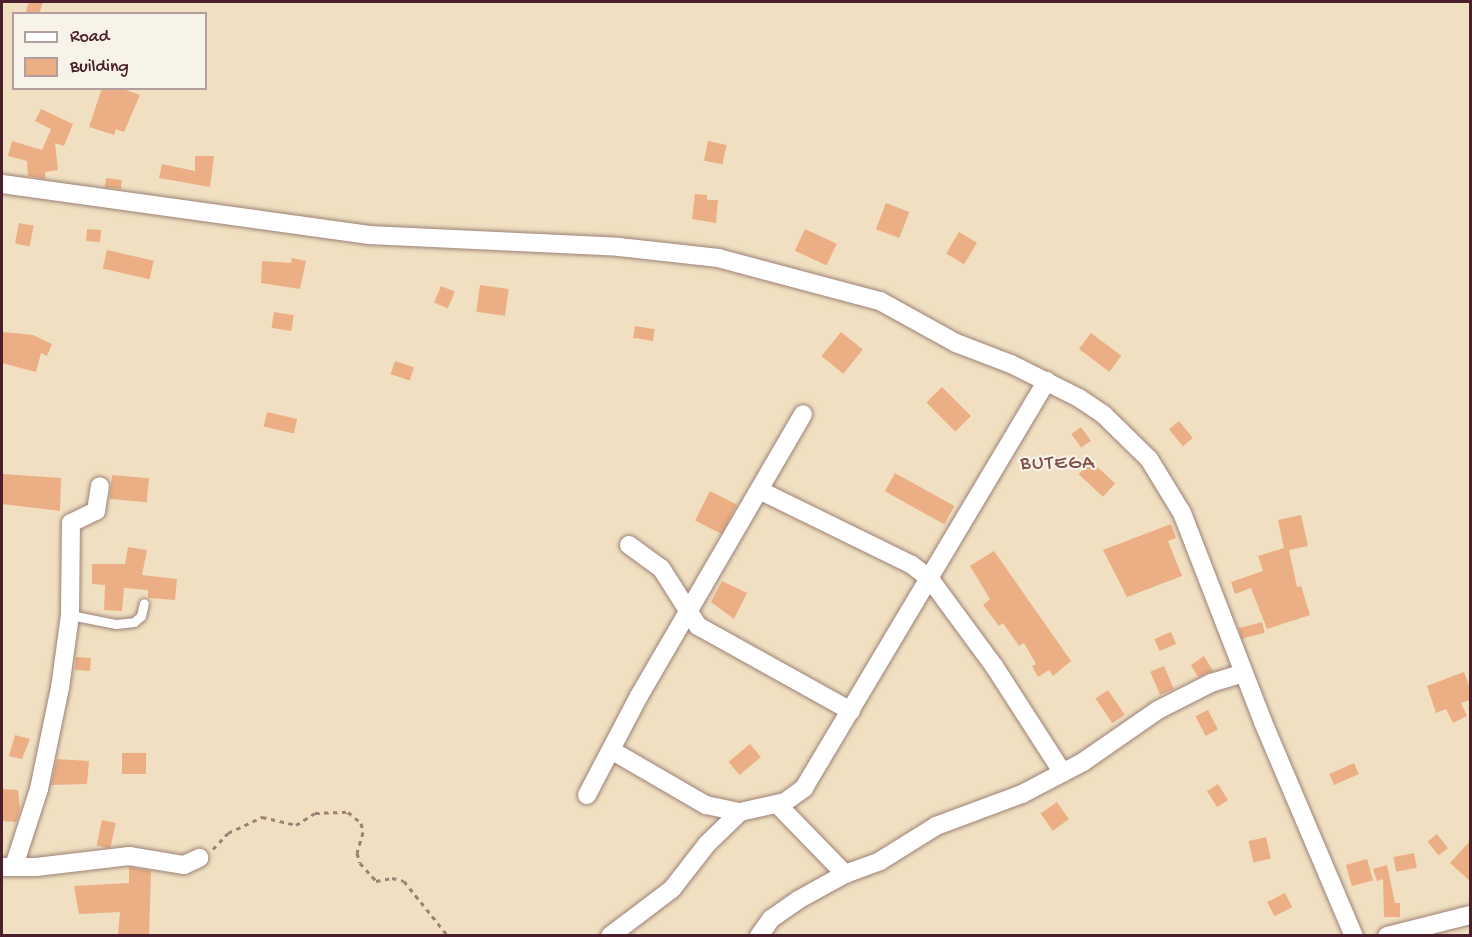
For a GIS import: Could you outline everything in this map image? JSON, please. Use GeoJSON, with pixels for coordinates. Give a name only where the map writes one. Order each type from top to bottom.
{"type":"FeatureCollection","features":[{"type":"Feature","properties":{"kind":"street"},"geometry":{"type":"LineString","coordinates":[[2,184],[369,235],[619,248],[718,258],[880,301],[956,343],[1047,381],[1104,416],[1165,480],[1182,513],[1244,673],[1354,936]]}},
{"type":"Feature","properties":{"kind":"street"},"geometry":{"type":"LineString","coordinates":[[611,750],[706,805],[740,812],[777,804],[804,788],[1047,381]]}},
{"type":"Feature","properties":{"kind":"street"},"geometry":{"type":"LineString","coordinates":[[588,795],[688,610],[803,414]]}},
{"type":"Feature","properties":{"kind":"street"},"geometry":{"type":"LineString","coordinates":[[8,867],[27,833],[50,745],[70,615],[71,523],[96,511],[100,486]]}},
{"type":"Feature","properties":{"kind":"street"},"geometry":{"type":"LineString","coordinates":[[759,490],[912,565],[930,579],[994,666],[1063,772]]}},
{"type":"Feature","properties":{"kind":"street"},"geometry":{"type":"LineString","coordinates":[[629,545],[661,568],[698,626],[850,711]]}},
{"type":"Feature","properties":{"kind":"street"},"geometry":{"type":"LineString","coordinates":[[759,936],[771,919],[798,900],[846,874],[880,861],[936,826],[1022,794],[1063,772],[1158,710],[1211,683],[1244,673]]}},
{"type":"Feature","properties":{"kind":"street"},"geometry":{"type":"LineString","coordinates":[[777,804],[846,874]]}},
{"type":"Feature","properties":{"kind":"street"},"geometry":{"type":"LineString","coordinates":[[610,936],[672,889],[707,844],[740,812]]}},
{"type":"Feature","properties":{"kind":"street"},"geometry":{"type":"LineString","coordinates":[[8,867],[129,856],[184,865],[199,858]]}},
{"type":"Feature","properties":{"kind":"street"},"geometry":{"type":"LineString","coordinates":[[1387,936],[1470,915]]}},
{"type":"Feature","properties":{"kind":"lane"},"geometry":{"type":"LineString","coordinates":[[70,615],[116,624],[134,622],[141,616],[144,603]]}},
{"type":"Feature","properties":{"kind":"path"},"geometry":{"type":"LineString","coordinates":[[199,858],[228,833],[262,817],[297,825],[315,813],[348,812],[361,823],[363,832],[357,853],[360,863],[376,881],[392,878],[404,881],[448,936]]}},
{"type":"Feature","properties":{"kind":"building"},"geometry":{"type":"Polygon","coordinates":[[[29,2],[43,2],[40,12],[26,12],[29,2]]]}},
{"type":"Feature","properties":{"kind":"building"},"geometry":{"type":"Polygon","coordinates":[[[101,90],[126,90],[140,95],[124,132],[116,129],[114,135],[89,127],[101,90]]]}},
{"type":"Feature","properties":{"kind":"building"},"geometry":{"type":"Polygon","coordinates":[[[41,109],[73,124],[64,146],[55,143],[58,170],[45,172],[45,179],[28,176],[27,161],[8,156],[12,141],[42,150],[51,129],[35,121],[41,109]]]}},
{"type":"Feature","properties":{"kind":"building"},"geometry":{"type":"Polygon","coordinates":[[[708,141],[727,145],[722,165],[704,161],[708,141]]]}},
{"type":"Feature","properties":{"kind":"building"},"geometry":{"type":"Polygon","coordinates":[[[195,156],[214,156],[210,187],[159,178],[162,164],[195,171],[195,156]]]}},
{"type":"Feature","properties":{"kind":"building"},"geometry":{"type":"Polygon","coordinates":[[[106,178],[122,180],[121,189],[105,187],[106,178]]]}},
{"type":"Feature","properties":{"kind":"building"},"geometry":{"type":"Polygon","coordinates":[[[695,194],[707,195],[707,200],[718,200],[716,223],[692,219],[695,194]]]}},
{"type":"Feature","properties":{"kind":"building"},"geometry":{"type":"Polygon","coordinates":[[[886,203],[909,212],[899,238],[876,229],[886,203]]]}},
{"type":"Feature","properties":{"kind":"building"},"geometry":{"type":"Polygon","coordinates":[[[19,223],[34,226],[30,246],[15,244],[19,223]]]}},
{"type":"Feature","properties":{"kind":"building"},"geometry":{"type":"Polygon","coordinates":[[[87,229],[101,230],[100,242],[86,241],[87,229]]]}},
{"type":"Feature","properties":{"kind":"building"},"geometry":{"type":"Polygon","coordinates":[[[805,229],[837,244],[827,266],[795,251],[805,229]]]}},
{"type":"Feature","properties":{"kind":"building"},"geometry":{"type":"Polygon","coordinates":[[[959,232],[977,243],[964,264],[946,253],[959,232]]]}},
{"type":"Feature","properties":{"kind":"building"},"geometry":{"type":"Polygon","coordinates":[[[107,250],[154,261],[149,279],[103,269],[107,250]]]}},
{"type":"Feature","properties":{"kind":"building"},"geometry":{"type":"Polygon","coordinates":[[[292,258],[306,261],[300,289],[261,283],[262,261],[291,263],[292,258]]]}},
{"type":"Feature","properties":{"kind":"building"},"geometry":{"type":"Polygon","coordinates":[[[480,285],[509,289],[505,316],[476,312],[480,285]]]}},
{"type":"Feature","properties":{"kind":"building"},"geometry":{"type":"Polygon","coordinates":[[[441,286],[455,292],[448,308],[434,303],[441,286]]]}},
{"type":"Feature","properties":{"kind":"building"},"geometry":{"type":"Polygon","coordinates":[[[274,312],[294,315],[291,331],[271,328],[274,312]]]}},
{"type":"Feature","properties":{"kind":"building"},"geometry":{"type":"Polygon","coordinates":[[[635,326],[655,329],[653,341],[633,338],[635,326]]]}},
{"type":"Feature","properties":{"kind":"building"},"geometry":{"type":"Polygon","coordinates":[[[2,332],[33,335],[52,344],[47,356],[41,353],[36,372],[2,363],[2,332]]]}},
{"type":"Feature","properties":{"kind":"building"},"geometry":{"type":"Polygon","coordinates":[[[841,332],[863,350],[843,374],[821,356],[841,332]]]}},
{"type":"Feature","properties":{"kind":"building"},"geometry":{"type":"Polygon","coordinates":[[[1091,333],[1121,356],[1109,372],[1079,349],[1091,333]]]}},
{"type":"Feature","properties":{"kind":"building"},"geometry":{"type":"Polygon","coordinates":[[[395,361],[414,367],[410,380],[391,374],[395,361]]]}},
{"type":"Feature","properties":{"kind":"building"},"geometry":{"type":"Polygon","coordinates":[[[942,387],[971,416],[955,432],[926,403],[942,387]]]}},
{"type":"Feature","properties":{"kind":"building"},"geometry":{"type":"Polygon","coordinates":[[[267,412],[297,419],[294,434],[264,427],[267,412]]]}},
{"type":"Feature","properties":{"kind":"building"},"geometry":{"type":"Polygon","coordinates":[[[1179,421],[1193,438],[1183,446],[1169,429],[1179,421]]]}},
{"type":"Feature","properties":{"kind":"building"},"geometry":{"type":"Polygon","coordinates":[[[1081,427],[1091,441],[1081,448],[1071,434],[1081,427]]]}},
{"type":"Feature","properties":{"kind":"building"},"geometry":{"type":"Polygon","coordinates":[[[1091,461],[1115,484],[1103,497],[1079,474],[1091,461]]]}},
{"type":"Feature","properties":{"kind":"building"},"geometry":{"type":"Polygon","coordinates":[[[895,473],[954,506],[944,524],[885,491],[895,473]]]}},
{"type":"Feature","properties":{"kind":"building"},"geometry":{"type":"Polygon","coordinates":[[[2,474],[61,478],[60,511],[2,504],[2,474]]]}},
{"type":"Feature","properties":{"kind":"building"},"geometry":{"type":"Polygon","coordinates":[[[112,475],[149,478],[147,502],[110,499],[112,475]]]}},
{"type":"Feature","properties":{"kind":"building"},"geometry":{"type":"Polygon","coordinates":[[[710,491],[737,505],[722,534],[695,520],[710,491]]]}},
{"type":"Feature","properties":{"kind":"building"},"geometry":{"type":"Polygon","coordinates":[[[1301,515],[1308,546],[1289,550],[1297,587],[1301,586],[1310,615],[1267,629],[1251,588],[1235,594],[1231,582],[1263,571],[1258,556],[1284,548],[1278,520],[1301,515]]]}},
{"type":"Feature","properties":{"kind":"building"},"geometry":{"type":"Polygon","coordinates":[[[1171,524],[1176,538],[1168,541],[1182,576],[1127,597],[1103,550],[1171,524]]]}},
{"type":"Feature","properties":{"kind":"building"},"geometry":{"type":"Polygon","coordinates":[[[128,547],[147,550],[142,575],[177,579],[175,600],[148,598],[148,590],[124,588],[122,611],[104,610],[105,585],[92,584],[92,564],[125,564],[128,547]]]}},
{"type":"Feature","properties":{"kind":"building"},"geometry":{"type":"Polygon","coordinates":[[[994,551],[1071,661],[1053,676],[1049,670],[1038,677],[1032,666],[1036,664],[1024,643],[1019,646],[1003,623],[999,626],[983,605],[990,599],[970,566],[994,551]]]}},
{"type":"Feature","properties":{"kind":"building"},"geometry":{"type":"Polygon","coordinates":[[[722,581],[747,593],[734,619],[711,602],[722,581]]]}},
{"type":"Feature","properties":{"kind":"building"},"geometry":{"type":"Polygon","coordinates":[[[1262,622],[1265,633],[1242,639],[1239,628],[1262,622]]]}},
{"type":"Feature","properties":{"kind":"building"},"geometry":{"type":"Polygon","coordinates":[[[1171,632],[1176,644],[1160,651],[1154,639],[1171,632]]]}},
{"type":"Feature","properties":{"kind":"building"},"geometry":{"type":"Polygon","coordinates":[[[1204,656],[1213,671],[1198,677],[1191,665],[1204,656]]]}},
{"type":"Feature","properties":{"kind":"building"},"geometry":{"type":"Polygon","coordinates":[[[76,657],[91,658],[90,671],[75,670],[76,657]]]}},
{"type":"Feature","properties":{"kind":"building"},"geometry":{"type":"Polygon","coordinates":[[[1164,666],[1174,689],[1160,695],[1150,672],[1164,666]]]}},
{"type":"Feature","properties":{"kind":"building"},"geometry":{"type":"Polygon","coordinates":[[[1464,672],[1470,688],[1470,700],[1461,703],[1467,716],[1453,723],[1446,709],[1436,713],[1427,686],[1464,672]]]}},
{"type":"Feature","properties":{"kind":"building"},"geometry":{"type":"Polygon","coordinates":[[[1108,690],[1125,715],[1112,723],[1096,698],[1108,690]]]}},
{"type":"Feature","properties":{"kind":"building"},"geometry":{"type":"Polygon","coordinates":[[[1208,710],[1218,730],[1206,736],[1196,716],[1208,710]]]}},
{"type":"Feature","properties":{"kind":"building"},"geometry":{"type":"Polygon","coordinates":[[[15,735],[30,739],[22,759],[9,756],[15,735]]]}},
{"type":"Feature","properties":{"kind":"building"},"geometry":{"type":"Polygon","coordinates":[[[750,744],[761,757],[739,775],[729,762],[750,744]]]}},
{"type":"Feature","properties":{"kind":"building"},"geometry":{"type":"Polygon","coordinates":[[[122,753],[146,753],[146,774],[122,774],[122,753]]]}},
{"type":"Feature","properties":{"kind":"building"},"geometry":{"type":"Polygon","coordinates":[[[57,759],[89,761],[87,784],[51,785],[57,759]]]}},
{"type":"Feature","properties":{"kind":"building"},"geometry":{"type":"Polygon","coordinates":[[[1354,763],[1359,774],[1334,785],[1329,774],[1354,763]]]}},
{"type":"Feature","properties":{"kind":"building"},"geometry":{"type":"Polygon","coordinates":[[[1218,784],[1228,800],[1217,807],[1207,791],[1218,784]]]}},
{"type":"Feature","properties":{"kind":"building"},"geometry":{"type":"Polygon","coordinates":[[[2,789],[18,790],[20,810],[16,822],[2,821],[2,789]]]}},
{"type":"Feature","properties":{"kind":"building"},"geometry":{"type":"Polygon","coordinates":[[[1057,802],[1069,819],[1053,831],[1041,813],[1057,802]]]}},
{"type":"Feature","properties":{"kind":"building"},"geometry":{"type":"Polygon","coordinates":[[[102,820],[116,823],[110,848],[97,845],[102,820]]]}},
{"type":"Feature","properties":{"kind":"building"},"geometry":{"type":"Polygon","coordinates":[[[1437,834],[1448,848],[1439,856],[1428,841],[1437,834]]]}},
{"type":"Feature","properties":{"kind":"building"},"geometry":{"type":"Polygon","coordinates":[[[1266,837],[1271,858],[1253,862],[1248,841],[1266,837]]]}},
{"type":"Feature","properties":{"kind":"building"},"geometry":{"type":"Polygon","coordinates":[[[1470,841],[1470,881],[1450,863],[1470,841]]]}},
{"type":"Feature","properties":{"kind":"building"},"geometry":{"type":"Polygon","coordinates":[[[1414,853],[1417,868],[1396,872],[1393,857],[1414,853]]]}},
{"type":"Feature","properties":{"kind":"building"},"geometry":{"type":"Polygon","coordinates":[[[1367,859],[1373,880],[1352,886],[1346,865],[1367,859]]]}},
{"type":"Feature","properties":{"kind":"building"},"geometry":{"type":"Polygon","coordinates":[[[1387,865],[1395,903],[1400,903],[1400,917],[1384,917],[1383,879],[1377,881],[1373,869],[1387,865]]]}},
{"type":"Feature","properties":{"kind":"building"},"geometry":{"type":"Polygon","coordinates":[[[129,867],[151,871],[149,936],[118,936],[120,912],[79,914],[74,886],[129,883],[129,867]]]}},
{"type":"Feature","properties":{"kind":"building"},"geometry":{"type":"Polygon","coordinates":[[[1285,893],[1292,907],[1274,916],[1267,902],[1285,893]]]}},
{"type":"Feature","properties":{"kind":"district","name":"BUTEGA"},"geometry":{"type":"Point","coordinates":[1058,464]}}]}
